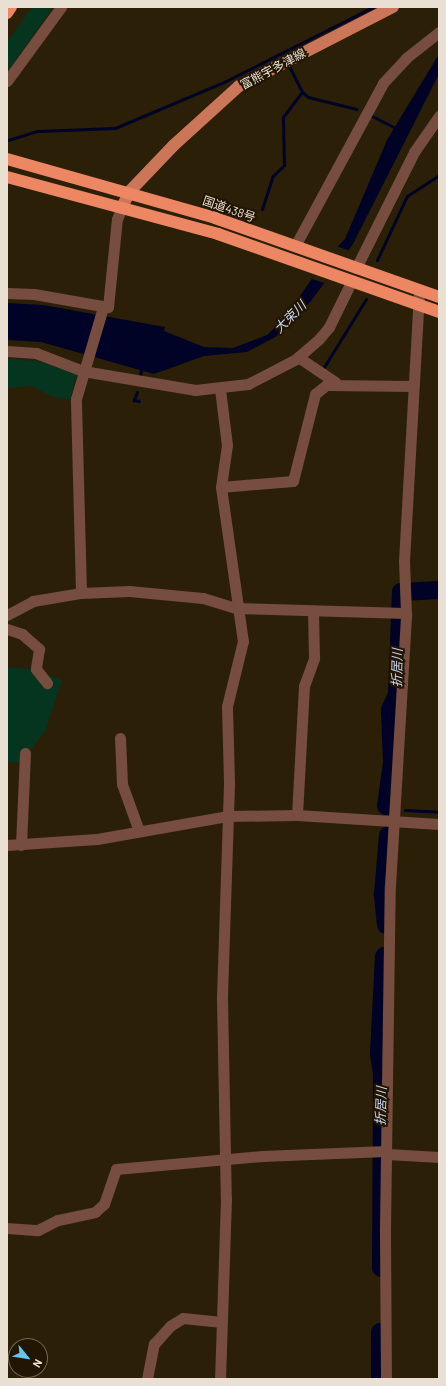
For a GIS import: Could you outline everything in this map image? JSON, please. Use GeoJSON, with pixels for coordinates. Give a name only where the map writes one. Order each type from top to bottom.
{"type":"FeatureCollection","features":[{"type":"Feature","properties":{"kind":"highway"},"geometry":{"type":"LineString","coordinates":[[7,13],[11,7]]}},
{"type":"Feature","properties":{"kind":"highway","name":"国道438号"},"geometry":{"type":"LineString","coordinates":[[7,159],[130,191],[297,246],[439,297]]}},
{"type":"Feature","properties":{"kind":"highway"},"geometry":{"type":"LineString","coordinates":[[7,177],[122,207],[294,260],[439,312]]}},
{"type":"Feature","properties":{"kind":"main road","name":"富熊宇多津線"},"geometry":{"type":"LineString","coordinates":[[122,207],[130,191],[174,145],[239,86],[393,7]]}},
{"type":"Feature","properties":{"kind":"street"},"geometry":{"type":"LineString","coordinates":[[7,81],[61,7]]}},
{"type":"Feature","properties":{"kind":"street"},"geometry":{"type":"LineString","coordinates":[[297,246],[383,83],[406,58],[439,32]]}},
{"type":"Feature","properties":{"kind":"street"},"geometry":{"type":"LineString","coordinates":[[355,267],[414,152],[439,116]]}},
{"type":"Feature","properties":{"kind":"street"},"geometry":{"type":"LineString","coordinates":[[7,293],[34,294],[108,308],[117,219],[122,207]]}},
{"type":"Feature","properties":{"kind":"street"},"geometry":{"type":"LineString","coordinates":[[7,351],[58,358],[83,371],[195,390],[220,390],[268,376],[298,357],[329,327],[350,280]]}},
{"type":"Feature","properties":{"kind":"street"},"geometry":{"type":"LineString","coordinates":[[386,1379],[383,1152],[401,613],[407,591],[404,561],[417,304],[419,290]]}},
{"type":"Feature","properties":{"kind":"street"},"geometry":{"type":"LineString","coordinates":[[82,593],[75,422],[83,371],[103,308]]}},
{"type":"Feature","properties":{"kind":"street"},"geometry":{"type":"LineString","coordinates":[[298,357],[335,382],[413,386]]}},
{"type":"Feature","properties":{"kind":"street"},"geometry":{"type":"LineString","coordinates":[[221,487],[293,481],[315,394],[335,382]]}},
{"type":"Feature","properties":{"kind":"street"},"geometry":{"type":"LineString","coordinates":[[220,390],[227,445],[221,487],[236,608],[243,651],[228,694],[222,1159],[226,1199],[220,1379]]}},
{"type":"Feature","properties":{"kind":"street"},"geometry":{"type":"LineString","coordinates":[[7,615],[33,601],[82,593],[129,592],[203,598],[236,608],[313,612],[401,613]]}},
{"type":"Feature","properties":{"kind":"street"},"geometry":{"type":"LineString","coordinates":[[297,815],[304,686],[314,658],[313,612]]}},
{"type":"Feature","properties":{"kind":"street"},"geometry":{"type":"LineString","coordinates":[[7,629],[22,634],[39,649],[36,669],[47,683]]}},
{"type":"Feature","properties":{"kind":"street"},"geometry":{"type":"LineString","coordinates":[[120,738],[122,784],[139,831]]}},
{"type":"Feature","properties":{"kind":"street"},"geometry":{"type":"LineString","coordinates":[[21,844],[25,753]]}},
{"type":"Feature","properties":{"kind":"street"},"geometry":{"type":"LineString","coordinates":[[7,845],[139,831],[226,816],[297,815],[439,824]]}},
{"type":"Feature","properties":{"kind":"street"},"geometry":{"type":"LineString","coordinates":[[7,1228],[38,1230],[58,1220],[95,1212],[104,1204],[116,1169],[222,1159],[383,1152],[439,1157]]}},
{"type":"Feature","properties":{"kind":"street"},"geometry":{"type":"LineString","coordinates":[[147,1379],[154,1344],[170,1326],[183,1318],[222,1322]]}},
{"type":"Feature","properties":{"kind":"green space"},"geometry":{"type":"Polygon","coordinates":[[[32,7],[53,7],[7,72],[7,42],[32,7]]]}},
{"type":"Feature","properties":{"kind":"green space"},"geometry":{"type":"Polygon","coordinates":[[[7,359],[36,361],[77,373],[70,400],[51,396],[32,386],[7,388],[7,359]]]}},
{"type":"Feature","properties":{"kind":"green space"},"geometry":{"type":"Polygon","coordinates":[[[7,667],[30,669],[62,680],[45,731],[20,763],[7,762],[7,667]]]}},
{"type":"Feature","properties":{"kind":"water","name":"大束川"},"geometry":{"type":"Polygon","coordinates":[[[439,54],[439,74],[353,244],[311,301],[277,336],[247,352],[204,356],[154,374],[41,342],[7,340],[7,303],[43,305],[165,327],[164,331],[204,347],[233,348],[267,335],[283,320],[325,260],[345,239],[387,140],[439,54]]]}},
{"type":"Feature","properties":{"kind":"pier"},"geometry":{"type":"Polygon","coordinates":[[[336,246],[350,251],[324,283],[309,278],[336,246]]]}},
{"type":"Feature","properties":{"kind":"waterway"},"geometry":{"type":"LineString","coordinates":[[8,140],[38,131],[115,128],[224,82],[373,7]]}},
{"type":"Feature","properties":{"kind":"waterway"},"geometry":{"type":"LineString","coordinates":[[289,66],[302,92],[308,97],[357,109]]}},
{"type":"Feature","properties":{"kind":"waterway"},"geometry":{"type":"LineString","coordinates":[[262,209],[273,176],[284,165],[283,117],[302,92]]}},
{"type":"Feature","properties":{"kind":"waterway"},"geometry":{"type":"LineString","coordinates":[[372,116],[397,129]]}},
{"type":"Feature","properties":{"kind":"waterway"},"geometry":{"type":"LineString","coordinates":[[377,260],[407,196],[439,175]]}},
{"type":"Feature","properties":{"kind":"waterway"},"geometry":{"type":"LineString","coordinates":[[324,367],[366,299]]}},
{"type":"Feature","properties":{"kind":"waterway"},"geometry":{"type":"LineString","coordinates":[[140,377],[141,370]]}},
{"type":"Feature","properties":{"kind":"waterway"},"geometry":{"type":"LineString","coordinates":[[137,392],[134,400],[139,401]]}},
{"type":"Feature","properties":{"kind":"waterway","name":"折居川"},"geometry":{"type":"LineString","coordinates":[[386,806],[392,763],[390,710],[397,694],[401,592],[439,590]]}},
{"type":"Feature","properties":{"kind":"waterway"},"geometry":{"type":"LineString","coordinates":[[405,810],[439,812]]}},
{"type":"Feature","properties":{"kind":"waterway","name":"折居川"},"geometry":{"type":"LineString","coordinates":[[386,925],[383,894],[388,835]]}},
{"type":"Feature","properties":{"kind":"waterway","name":"折居川"},"geometry":{"type":"LineString","coordinates":[[381,1268],[382,1073],[379,1054],[384,956]]}},
{"type":"Feature","properties":{"kind":"waterway","name":"折居川"},"geometry":{"type":"LineString","coordinates":[[380,1332],[380,1379]]}}]}
